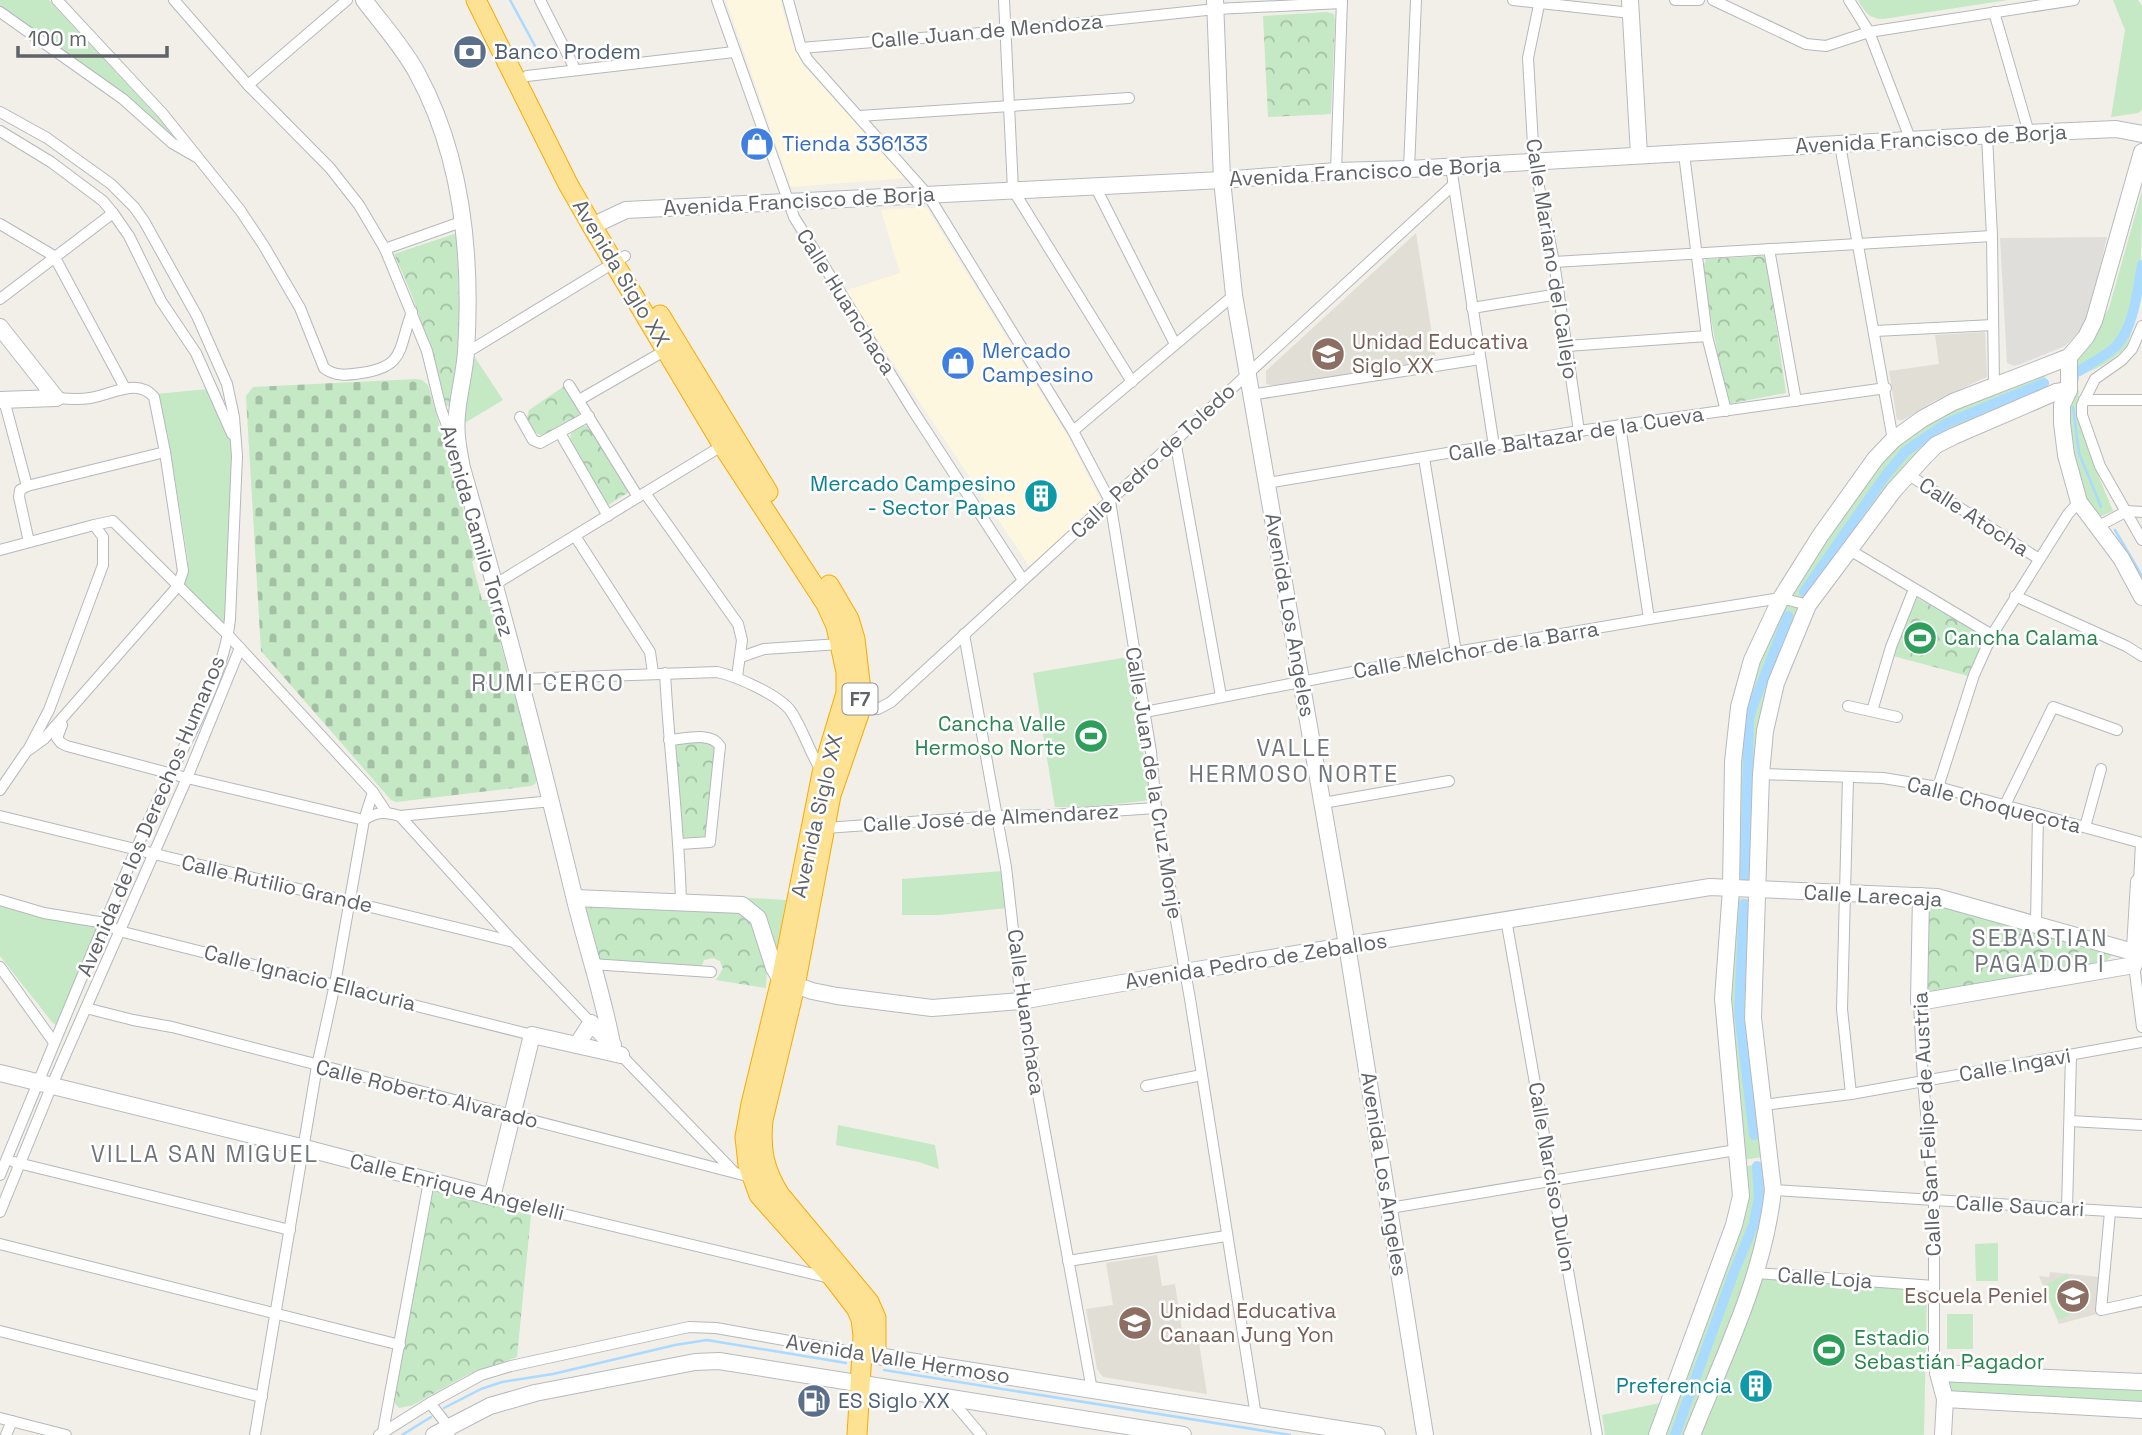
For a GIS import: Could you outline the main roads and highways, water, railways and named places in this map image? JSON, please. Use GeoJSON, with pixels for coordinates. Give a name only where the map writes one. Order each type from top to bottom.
{"type":"FeatureCollection","features":[{"type":"Feature","properties":{"kind":"highway","name":"Avenida Siglo XX"},"geometry":{"type":"LineString","coordinates":[[476,0],[568,184],[597,222]]}},
{"type":"Feature","properties":{"kind":"highway","name":"Avenida Siglo XX"},"geometry":{"type":"LineString","coordinates":[[490,0],[597,222],[826,604],[836,626],[851,710]]}},
{"type":"Feature","properties":{"kind":"highway","name":"Avenida Siglo XX"},"geometry":{"type":"LineString","coordinates":[[619,259],[666,350],[839,599],[849,619],[859,660],[861,690],[851,710],[830,776],[788,983],[763,1120],[763,1158],[751,1174]]}},
{"type":"Feature","properties":{"kind":"highway","name":"Avenida Siglo XX"},"geometry":{"type":"LineString","coordinates":[[788,983],[825,828],[831,795],[830,776]]}},
{"type":"Feature","properties":{"kind":"highway","name":"Avenida Siglo XX"},"geometry":{"type":"LineString","coordinates":[[751,1174],[764,1202],[833,1278],[856,1308],[869,1355]]}},
{"type":"Feature","properties":{"kind":"highway","name":"Avenida Siglo XX"},"geometry":{"type":"LineString","coordinates":[[751,1174],[780,1195],[869,1302],[876,1318],[857,1435]]}},
{"type":"Feature","properties":{"kind":"highway","name":"Avenida Siglo XX"},"geometry":{"type":"LineString","coordinates":[[865,1384],[869,1435]]}},
{"type":"Feature","properties":{"kind":"waterway"},"geometry":{"type":"LineString","coordinates":[[510,0],[541,57]]}},
{"type":"Feature","properties":{"kind":"waterway"},"geometry":{"type":"LineString","coordinates":[[2079,371],[2109,352],[2123,337],[2134,307],[2142,265]]}},
{"type":"Feature","properties":{"kind":"waterway"},"geometry":{"type":"LineString","coordinates":[[2076,386],[2079,371]]}},
{"type":"Feature","properties":{"kind":"waterway"},"geometry":{"type":"LineString","coordinates":[[1804,592],[1885,476],[1906,451],[1947,423],[2044,383]]}},
{"type":"Feature","properties":{"kind":"waterway"},"geometry":{"type":"LineString","coordinates":[[2073,407],[2079,453],[2101,507]]}},
{"type":"Feature","properties":{"kind":"waterway"},"geometry":{"type":"LineString","coordinates":[[2115,530],[2142,576]]}},
{"type":"Feature","properties":{"kind":"waterway"},"geometry":{"type":"LineString","coordinates":[[1745,876],[1749,720],[1788,616]]}},
{"type":"Feature","properties":{"kind":"waterway"},"geometry":{"type":"LineString","coordinates":[[1744,904],[1739,1012],[1754,1135]]}},
{"type":"Feature","properties":{"kind":"waterway"},"geometry":{"type":"LineString","coordinates":[[1675,1435],[1753,1226],[1759,1198],[1757,1166]]}},
{"type":"Feature","properties":{"kind":"waterway"},"geometry":{"type":"LineString","coordinates":[[444,1408],[481,1389],[502,1382],[553,1374],[707,1340],[846,1363]]}},
{"type":"Feature","properties":{"kind":"waterway"},"geometry":{"type":"LineString","coordinates":[[884,1370],[1290,1435]]}},
{"type":"Feature","properties":{"kind":"waterway"},"geometry":{"type":"LineString","coordinates":[[402,1435],[431,1417]]}},
{"type":"Feature","properties":{"kind":"place","name":"Banco Prodem"},"geometry":{"type":"Point","coordinates":[470,52]}},
{"type":"Feature","properties":{"kind":"place","name":"Tienda 336133"},"geometry":{"type":"Point","coordinates":[757,144]}},
{"type":"Feature","properties":{"kind":"place","name":"Unidad Educativa Siglo XX"},"geometry":{"type":"Point","coordinates":[1328,354]}},
{"type":"Feature","properties":{"kind":"place","name":"Mercado Campesino"},"geometry":{"type":"Point","coordinates":[958,363]}},
{"type":"Feature","properties":{"kind":"place","name":"Mercado Campesino - Sector Papas"},"geometry":{"type":"Point","coordinates":[1041,496]}},
{"type":"Feature","properties":{"kind":"place","name":"Cancha Calama"},"geometry":{"type":"Point","coordinates":[1920,638]}},
{"type":"Feature","properties":{"kind":"place","name":"Cancha Valle Hermoso Norte"},"geometry":{"type":"Point","coordinates":[1091,736]}},
{"type":"Feature","properties":{"kind":"place","name":"Escuela Peniel"},"geometry":{"type":"Point","coordinates":[2073,1296]}},
{"type":"Feature","properties":{"kind":"place","name":"Unidad Educativa Canaan Jung Yon"},"geometry":{"type":"Point","coordinates":[1135,1323]}},
{"type":"Feature","properties":{"kind":"place","name":"Estadio Sebastián Pagador"},"geometry":{"type":"Point","coordinates":[1829,1350]}},
{"type":"Feature","properties":{"kind":"place","name":"Preferencia"},"geometry":{"type":"Point","coordinates":[1756,1386]}},
{"type":"Feature","properties":{"kind":"place","name":"ES Siglo XX"},"geometry":{"type":"Point","coordinates":[814,1401]}},
{"type":"Feature","properties":{"kind":"district","name":"RUMI CERCO"},"geometry":{"type":"Point","coordinates":[548,683]}},
{"type":"Feature","properties":{"kind":"district","name":"VALLE HERMOSO NORTE"},"geometry":{"type":"Point","coordinates":[1294,761]}},
{"type":"Feature","properties":{"kind":"district","name":"SEBASTIAN PAGADOR I"},"geometry":{"type":"Point","coordinates":[2040,951]}},
{"type":"Feature","properties":{"kind":"district","name":"VILLA SAN MIGUEL"},"geometry":{"type":"Point","coordinates":[205,1154]}}]}
